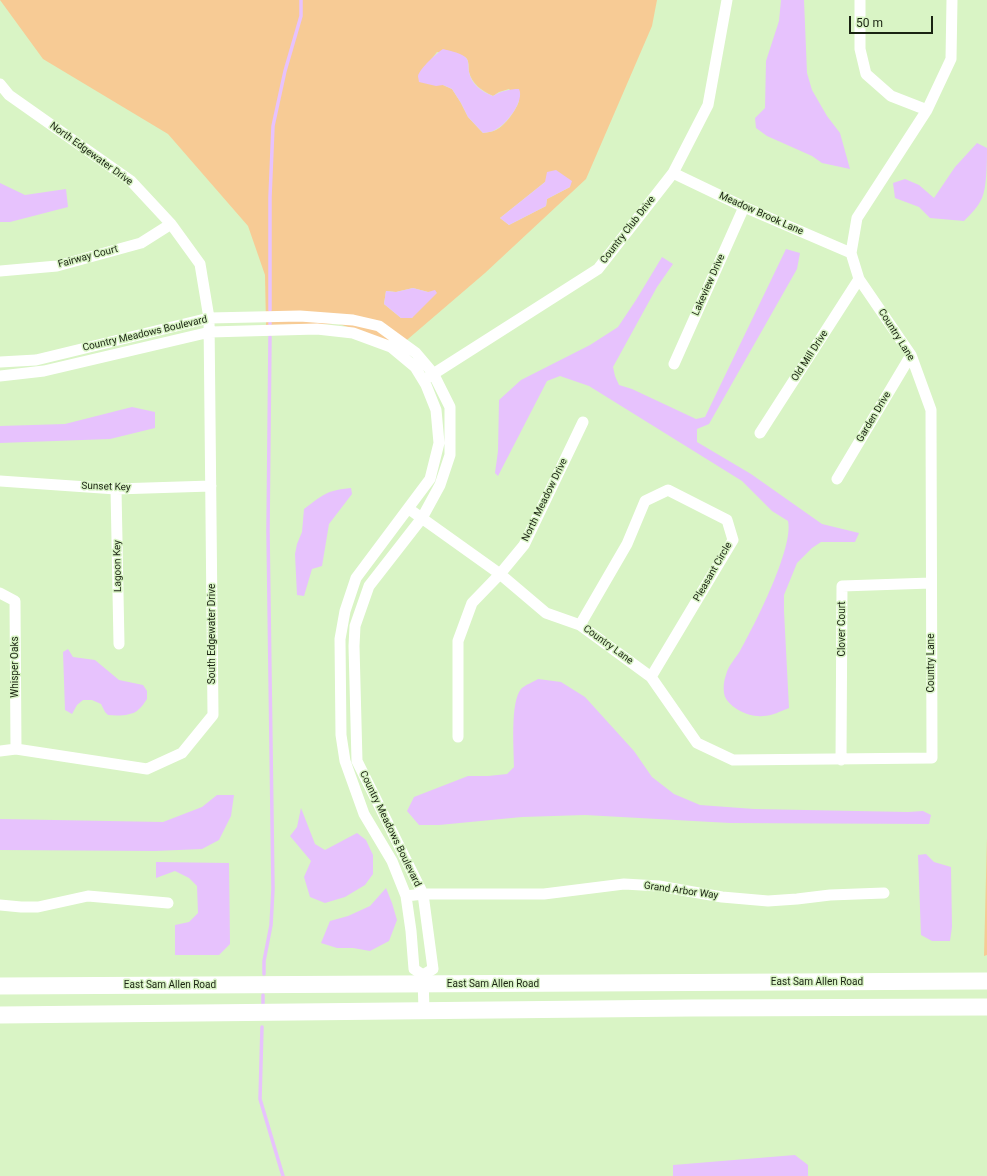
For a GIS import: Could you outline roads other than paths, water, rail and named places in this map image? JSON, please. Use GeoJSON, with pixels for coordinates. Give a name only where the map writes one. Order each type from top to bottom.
{"type":"FeatureCollection","features":[{"type":"Feature","properties":{"kind":"main road","name":"East Sam Allen Road"},"geometry":{"type":"LineString","coordinates":[[0,986],[424,979],[987,981]]}},
{"type":"Feature","properties":{"kind":"main road"},"geometry":{"type":"LineString","coordinates":[[0,1015],[424,1010],[987,1007]]}},
{"type":"Feature","properties":{"kind":"street","name":"Country Club Drive"},"geometry":{"type":"LineString","coordinates":[[424,380],[598,269],[673,173],[708,104],[727,0]]}},
{"type":"Feature","properties":{"kind":"street"},"geometry":{"type":"LineString","coordinates":[[860,0],[860,49],[866,74],[892,96],[927,110]]}},
{"type":"Feature","properties":{"kind":"street"},"geometry":{"type":"LineString","coordinates":[[850,253],[857,218],[927,110],[952,60],[952,0]]}},
{"type":"Feature","properties":{"kind":"street","name":"North Edgewater Drive"},"geometry":{"type":"LineString","coordinates":[[0,84],[9,95],[131,181],[171,224],[200,264],[209,318]]}},
{"type":"Feature","properties":{"kind":"street","name":"Meadow Brook Lane"},"geometry":{"type":"LineString","coordinates":[[673,173],[744,207],[850,253]]}},
{"type":"Feature","properties":{"kind":"street","name":"Lakeview Drive"},"geometry":{"type":"LineString","coordinates":[[674,364],[744,207]]}},
{"type":"Feature","properties":{"kind":"street","name":"Fairway Court"},"geometry":{"type":"LineString","coordinates":[[0,271],[57,266],[142,243],[171,224]]}},
{"type":"Feature","properties":{"kind":"street","name":"Country Lane"},"geometry":{"type":"LineString","coordinates":[[410,509],[500,574],[546,613],[580,625],[652,677],[697,743],[733,760],[932,758],[931,410],[911,355],[859,279],[850,253]]}},
{"type":"Feature","properties":{"kind":"street","name":"Old Mill Drive"},"geometry":{"type":"LineString","coordinates":[[760,433],[859,279]]}},
{"type":"Feature","properties":{"kind":"street"},"geometry":{"type":"LineString","coordinates":[[300,316],[301,330]]}},
{"type":"Feature","properties":{"kind":"street","name":"Country Meadows Boulevard"},"geometry":{"type":"LineString","coordinates":[[0,362],[36,360],[209,318],[300,316],[353,320],[380,326],[412,358],[415,367],[424,380],[436,410],[439,443],[430,480],[410,509],[356,578],[345,611],[340,639],[340,687],[341,735],[345,761],[364,814],[392,861],[406,896],[414,969],[424,979],[433,969],[423,894],[357,761],[354,646],[356,626],[369,586],[422,518],[440,486],[450,455],[450,407],[433,373],[412,358],[391,347],[353,333],[317,329],[210,332],[44,371],[0,376]]}},
{"type":"Feature","properties":{"kind":"street","name":"South Edgewater Drive"},"geometry":{"type":"LineString","coordinates":[[0,751],[16,749],[147,769],[182,753],[213,715],[209,318]]}},
{"type":"Feature","properties":{"kind":"street"},"geometry":{"type":"LineString","coordinates":[[353,320],[353,333]]}},
{"type":"Feature","properties":{"kind":"street","name":"Garden Drive"},"geometry":{"type":"LineString","coordinates":[[837,479],[911,355]]}},
{"type":"Feature","properties":{"kind":"street","name":"North Meadow Drive"},"geometry":{"type":"LineString","coordinates":[[458,737],[458,641],[472,603],[500,574],[524,545],[583,422]]}},
{"type":"Feature","properties":{"kind":"street","name":"Sunset Key"},"geometry":{"type":"LineString","coordinates":[[0,481],[116,489],[211,486]]}},
{"type":"Feature","properties":{"kind":"street","name":"Lagoon Key"},"geometry":{"type":"LineString","coordinates":[[116,489],[119,644]]}},
{"type":"Feature","properties":{"kind":"street","name":"Pleasant Circle"},"geometry":{"type":"LineString","coordinates":[[580,625],[627,544],[645,501],[668,490],[727,520],[732,540],[652,677]]}},
{"type":"Feature","properties":{"kind":"street","name":"Clover Court"},"geometry":{"type":"LineString","coordinates":[[841,760],[842,586],[931,583]]}},
{"type":"Feature","properties":{"kind":"street","name":"Whisper Oaks"},"geometry":{"type":"LineString","coordinates":[[0,593],[15,602],[16,749]]}},
{"type":"Feature","properties":{"kind":"street"},"geometry":{"type":"LineString","coordinates":[[340,687],[355,688]]}},
{"type":"Feature","properties":{"kind":"street"},"geometry":{"type":"LineString","coordinates":[[380,841],[392,834]]}},
{"type":"Feature","properties":{"kind":"street"},"geometry":{"type":"LineString","coordinates":[[392,861],[403,856]]}},
{"type":"Feature","properties":{"kind":"street","name":"Grand Arbor Way"},"geometry":{"type":"LineString","coordinates":[[406,896],[423,894],[544,894],[624,884],[659,886],[722,897],[768,901],[844,894],[884,894]]}},
{"type":"Feature","properties":{"kind":"street"},"geometry":{"type":"LineString","coordinates":[[0,905],[38,907],[88,896],[168,903]]}},
{"type":"Feature","properties":{"kind":"street"},"geometry":{"type":"LineString","coordinates":[[411,931],[428,929]]}},
{"type":"Feature","properties":{"kind":"street"},"geometry":{"type":"LineString","coordinates":[[424,979],[424,1010]]}},
{"type":"Feature","properties":{"kind":"waterway"},"geometry":{"type":"LineString","coordinates":[[270,310],[270,197],[273,126],[285,71],[301,16],[301,0]]}},
{"type":"Feature","properties":{"kind":"waterway"},"geometry":{"type":"LineString","coordinates":[[264,974],[264,961],[271,925],[273,889],[268,531],[270,337]]}},
{"type":"Feature","properties":{"kind":"waterway"},"geometry":{"type":"LineString","coordinates":[[263,995],[263,1005]]}},
{"type":"Feature","properties":{"kind":"waterway"},"geometry":{"type":"LineString","coordinates":[[262,1027],[260,1099],[283,1176]]}}]}
